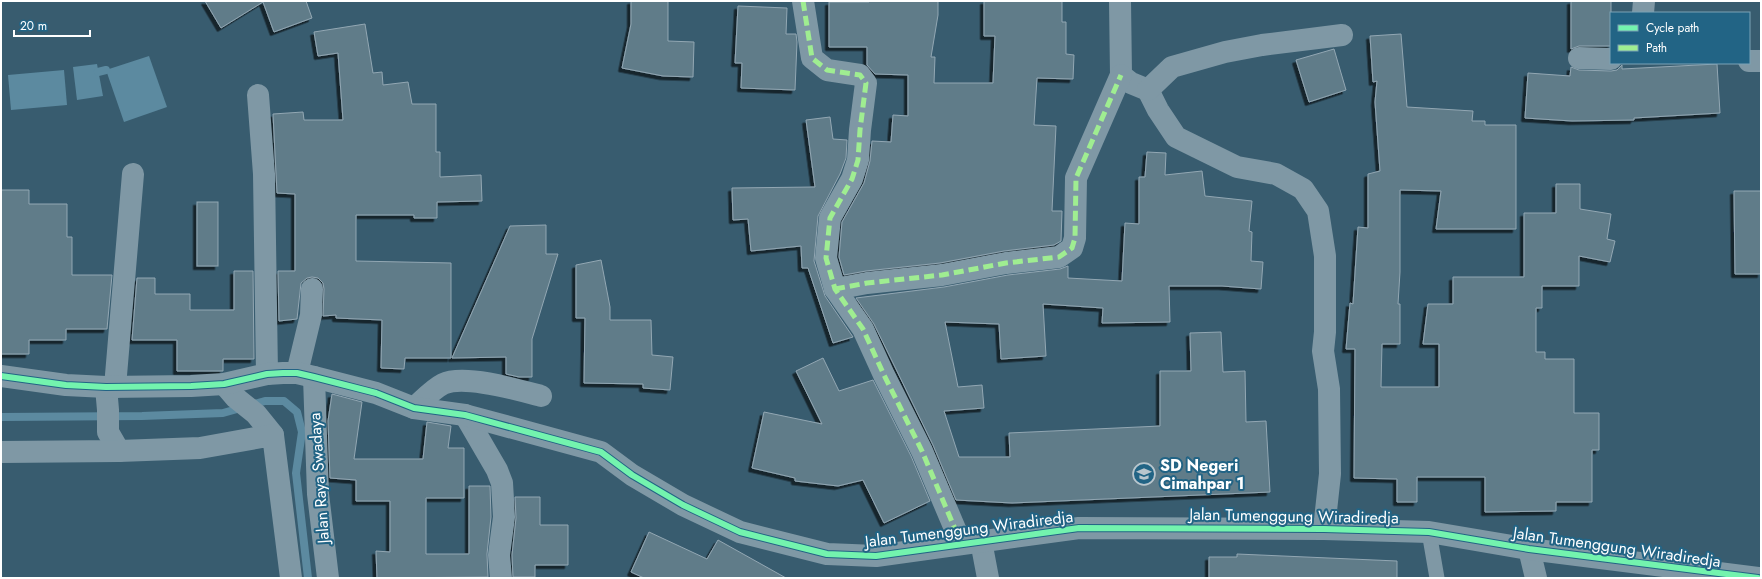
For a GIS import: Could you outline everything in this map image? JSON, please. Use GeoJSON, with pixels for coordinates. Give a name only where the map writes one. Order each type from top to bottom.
{"type":"FeatureCollection","features":[{"type":"Feature","properties":{"kind":"street"},"geometry":{"type":"LineString","coordinates":[[803,1],[812,58],[827,70],[860,75],[866,83],[858,160],[848,185],[830,218],[826,258],[835,289],[862,330],[922,451],[971,542],[988,578]]}},
{"type":"Feature","properties":{"kind":"street"},"geometry":{"type":"LineString","coordinates":[[835,289],[867,283],[942,275],[1006,263],[1059,257],[1072,248],[1075,238],[1076,178],[1121,75],[1120,1]]}},
{"type":"Feature","properties":{"kind":"street"},"geometry":{"type":"LineString","coordinates":[[1643,12],[1644,1]]}},
{"type":"Feature","properties":{"kind":"street"},"geometry":{"type":"LineString","coordinates":[[1148,90],[1172,67],[1225,52],[1262,45],[1342,35]]}},
{"type":"Feature","properties":{"kind":"street"},"geometry":{"type":"LineString","coordinates":[[1579,58],[1610,58]]}},
{"type":"Feature","properties":{"kind":"street"},"geometry":{"type":"LineString","coordinates":[[1750,61],[1761,61]]}},
{"type":"Feature","properties":{"kind":"street"},"geometry":{"type":"LineString","coordinates":[[1121,75],[1130,83],[1148,90],[1158,110],[1176,137],[1237,167],[1276,174],[1303,189],[1318,211],[1325,256],[1325,332],[1323,351],[1329,389],[1330,474],[1324,529]]}},
{"type":"Feature","properties":{"kind":"street"},"geometry":{"type":"LineString","coordinates":[[258,95],[264,174],[267,374]]}},
{"type":"Feature","properties":{"kind":"street"},"geometry":{"type":"LineString","coordinates":[[119,451],[108,432],[108,410],[133,174]]}},
{"type":"Feature","properties":{"kind":"street","name":"Jalan Raya Swadaya"},"geometry":{"type":"LineString","coordinates":[[312,289],[305,375],[328,578]]}},
{"type":"Feature","properties":{"kind":"street","name":"Jalan Tumenggung Wiradiredja"},"geometry":{"type":"LineString","coordinates":[[1,376],[66,385],[110,387],[191,386],[230,391],[267,374],[305,375],[376,393],[414,408],[465,415],[601,452],[632,475],[683,505],[740,532],[827,554],[876,556],[1079,528],[1324,529],[1429,532],[1676,573],[1758,578]]}},
{"type":"Feature","properties":{"kind":"street"},"geometry":{"type":"LineString","coordinates":[[414,408],[444,384],[464,381],[494,385],[541,396]]}},
{"type":"Feature","properties":{"kind":"street"},"geometry":{"type":"LineString","coordinates":[[230,391],[256,414],[273,435],[291,578]]}},
{"type":"Feature","properties":{"kind":"street"},"geometry":{"type":"LineString","coordinates":[[465,415],[497,470],[502,483],[504,517],[499,555],[501,578]]}},
{"type":"Feature","properties":{"kind":"street"},"geometry":{"type":"LineString","coordinates":[[1,452],[119,451],[200,448],[273,435]]}},
{"type":"Feature","properties":{"kind":"street"},"geometry":{"type":"LineString","coordinates":[[1528,549],[1536,578]]}},
{"type":"Feature","properties":{"kind":"lane"},"geometry":{"type":"LineString","coordinates":[[1429,532],[1437,578]]}},
{"type":"Feature","properties":{"kind":"water"},"geometry":{"type":"Polygon","coordinates":[[[149,56],[167,107],[124,122],[106,70],[149,56]]]}},
{"type":"Feature","properties":{"kind":"water"},"geometry":{"type":"Polygon","coordinates":[[[97,64],[103,96],[77,100],[73,67],[97,64]]]}},
{"type":"Feature","properties":{"kind":"water"},"geometry":{"type":"Polygon","coordinates":[[[64,70],[67,105],[11,110],[8,75],[64,70]]]}},
{"type":"Feature","properties":{"kind":"building"},"geometry":{"type":"Polygon","coordinates":[[[205,1],[306,1],[312,18],[274,32],[263,2],[221,28],[205,1]]]}},
{"type":"Feature","properties":{"kind":"building"},"geometry":{"type":"Polygon","coordinates":[[[631,1],[668,1],[668,41],[694,42],[693,77],[663,76],[622,68],[631,24],[631,1]]]}},
{"type":"Feature","properties":{"kind":"building"},"geometry":{"type":"Polygon","coordinates":[[[938,1],[938,15],[931,57],[935,57],[934,83],[993,83],[995,36],[984,36],[984,1],[1062,1],[1062,22],[1066,22],[1066,54],[1074,55],[1073,79],[1037,78],[1034,125],[1056,126],[1052,211],[1062,211],[1061,241],[1054,245],[1004,251],[940,263],[866,271],[844,275],[839,257],[842,222],[864,183],[870,161],[872,141],[891,142],[893,115],[908,116],[908,75],[875,74],[867,65],[867,47],[829,47],[829,2],[938,1]]]}},
{"type":"Feature","properties":{"kind":"building"},"geometry":{"type":"Polygon","coordinates":[[[1571,1],[1611,1],[1610,46],[1579,46],[1571,49],[1571,1]]]}},
{"type":"Feature","properties":{"kind":"building"},"geometry":{"type":"Polygon","coordinates":[[[738,6],[787,8],[786,34],[796,34],[797,42],[795,90],[741,88],[742,63],[735,63],[738,6]]]}},
{"type":"Feature","properties":{"kind":"building"},"geometry":{"type":"Polygon","coordinates":[[[365,24],[373,73],[382,72],[383,85],[408,82],[412,104],[436,104],[436,152],[440,152],[440,177],[481,175],[482,201],[437,202],[437,218],[414,218],[414,215],[356,215],[356,261],[451,263],[451,358],[405,358],[404,369],[381,368],[382,320],[336,318],[336,315],[323,316],[324,289],[323,283],[318,278],[307,278],[301,283],[297,319],[279,321],[278,271],[295,271],[295,194],[277,193],[273,114],[303,112],[304,120],[343,120],[338,53],[318,56],[314,32],[365,24]]]}},
{"type":"Feature","properties":{"kind":"building"},"geometry":{"type":"Polygon","coordinates":[[[1401,34],[1407,107],[1473,111],[1472,121],[1485,121],[1485,125],[1516,125],[1516,229],[1436,229],[1441,191],[1400,190],[1400,272],[1398,304],[1400,304],[1400,344],[1382,344],[1381,387],[1439,387],[1439,344],[1423,344],[1428,304],[1453,304],[1453,277],[1524,277],[1524,213],[1556,213],[1556,184],[1580,184],[1580,209],[1611,214],[1607,239],[1615,241],[1610,262],[1579,256],[1579,286],[1542,286],[1542,308],[1536,308],[1536,352],[1545,352],[1545,359],[1574,359],[1574,413],[1599,413],[1599,450],[1592,450],[1592,502],[1556,502],[1556,511],[1485,512],[1485,477],[1417,477],[1417,502],[1397,502],[1397,479],[1354,478],[1355,349],[1346,349],[1350,303],[1353,304],[1358,227],[1368,228],[1368,174],[1380,171],[1375,102],[1377,81],[1373,82],[1370,36],[1401,34]]]}},
{"type":"Feature","properties":{"kind":"building"},"geometry":{"type":"Polygon","coordinates":[[[1334,49],[1346,90],[1309,102],[1296,60],[1334,49]]]}},
{"type":"Feature","properties":{"kind":"building"},"geometry":{"type":"Polygon","coordinates":[[[1717,64],[1720,113],[1634,118],[1634,120],[1572,121],[1525,118],[1528,73],[1570,76],[1571,67],[1579,70],[1611,71],[1617,70],[1622,65],[1622,69],[1717,64]]]}},
{"type":"Feature","properties":{"kind":"building"},"geometry":{"type":"Polygon","coordinates":[[[830,117],[833,139],[847,140],[846,158],[840,174],[818,216],[814,261],[825,296],[853,337],[833,343],[808,268],[802,268],[801,246],[751,251],[748,219],[733,220],[732,188],[815,187],[806,120],[830,117]]]}},
{"type":"Feature","properties":{"kind":"building"},"geometry":{"type":"Polygon","coordinates":[[[1147,152],[1166,153],[1165,175],[1202,171],[1205,196],[1252,201],[1249,231],[1252,232],[1251,261],[1263,262],[1261,289],[1222,286],[1169,286],[1170,322],[1102,323],[1103,308],[1043,304],[1046,356],[1001,359],[999,324],[945,322],[958,387],[982,385],[984,408],[944,411],[959,457],[1010,457],[1009,433],[1160,426],[1160,371],[1191,371],[1190,333],[1221,332],[1223,372],[1245,371],[1246,422],[1266,421],[1270,492],[1012,503],[956,500],[933,445],[874,324],[856,298],[944,287],[1008,275],[1060,269],[1068,266],[1068,278],[1122,281],[1125,223],[1139,224],[1139,177],[1145,177],[1147,152]]]}},
{"type":"Feature","properties":{"kind":"building"},"geometry":{"type":"Polygon","coordinates":[[[1,190],[29,190],[29,204],[67,204],[67,237],[72,237],[72,275],[112,275],[107,329],[66,329],[66,340],[29,340],[29,354],[1,354],[1,190]]]}},
{"type":"Feature","properties":{"kind":"building"},"geometry":{"type":"Polygon","coordinates":[[[1734,191],[1761,191],[1761,274],[1735,274],[1734,191]]]}},
{"type":"Feature","properties":{"kind":"building"},"geometry":{"type":"Polygon","coordinates":[[[197,202],[218,202],[218,266],[197,266],[197,202]]]}},
{"type":"Feature","properties":{"kind":"building"},"geometry":{"type":"Polygon","coordinates":[[[546,225],[546,254],[558,254],[532,339],[532,377],[519,377],[506,374],[506,357],[452,358],[510,226],[546,225]]]}},
{"type":"Feature","properties":{"kind":"building"},"geometry":{"type":"Polygon","coordinates":[[[601,260],[610,307],[610,320],[651,320],[652,355],[673,357],[670,390],[643,388],[643,384],[584,383],[585,318],[576,318],[576,265],[601,260]]]}},
{"type":"Feature","properties":{"kind":"building"},"geometry":{"type":"Polygon","coordinates":[[[234,271],[253,271],[254,359],[223,359],[223,371],[177,371],[177,340],[132,340],[137,278],[155,278],[155,294],[190,294],[190,310],[234,310],[234,271]]]}},
{"type":"Feature","properties":{"kind":"building"},"geometry":{"type":"Polygon","coordinates":[[[823,358],[839,391],[873,380],[911,456],[930,501],[884,523],[863,480],[838,486],[795,481],[795,478],[752,468],[764,412],[822,424],[796,371],[823,358]]]}},
{"type":"Feature","properties":{"kind":"building"},"geometry":{"type":"Polygon","coordinates":[[[332,394],[362,402],[354,459],[423,459],[427,422],[451,426],[448,448],[464,448],[464,498],[426,498],[426,554],[469,554],[469,486],[490,486],[491,517],[487,554],[488,577],[377,578],[376,551],[390,552],[390,501],[356,501],[356,480],[330,478],[328,421],[332,394]]]}},
{"type":"Feature","properties":{"kind":"building"},"geometry":{"type":"Polygon","coordinates":[[[515,497],[540,497],[540,525],[568,525],[568,565],[535,565],[535,577],[513,577],[512,555],[516,518],[515,497]]]}},
{"type":"Feature","properties":{"kind":"building"},"geometry":{"type":"Polygon","coordinates":[[[649,532],[707,559],[718,540],[786,578],[644,578],[631,572],[649,532]]]}},
{"type":"Feature","properties":{"kind":"building"},"geometry":{"type":"Polygon","coordinates":[[[1237,554],[1397,561],[1397,578],[1209,578],[1209,557],[1237,557],[1237,554]]]}},
{"type":"Feature","properties":{"kind":"waterway"},"geometry":{"type":"LineString","coordinates":[[98,72],[106,70]]}},
{"type":"Feature","properties":{"kind":"waterway"},"geometry":{"type":"LineString","coordinates":[[1,417],[142,416],[223,413],[265,401],[284,401],[297,412],[302,432],[296,473],[308,578]]}},
{"type":"Feature","properties":{"kind":"marked path"},"geometry":{"type":"LineString","coordinates":[[803,1],[812,58],[827,70],[860,75],[866,83],[858,160],[852,179],[830,218],[826,258],[835,289],[863,329],[922,451],[961,543]]}},
{"type":"Feature","properties":{"kind":"marked path"},"geometry":{"type":"LineString","coordinates":[[835,289],[867,283],[942,275],[1006,263],[1059,257],[1072,248],[1075,238],[1076,178],[1121,75]]}},
{"type":"Feature","properties":{"kind":"cycle path"},"geometry":{"type":"LineString","coordinates":[[1,376],[66,385],[106,387],[224,384],[267,374],[297,373],[376,393],[414,408],[465,415],[601,452],[632,475],[683,505],[740,532],[827,554],[876,556],[1079,528],[1324,529],[1429,532],[1529,549],[1758,578]]}},
{"type":"Feature","properties":{"kind":"place","name":"SD Negeri Cimahpar 1"},"geometry":{"type":"Point","coordinates":[1144,474]}}]}
